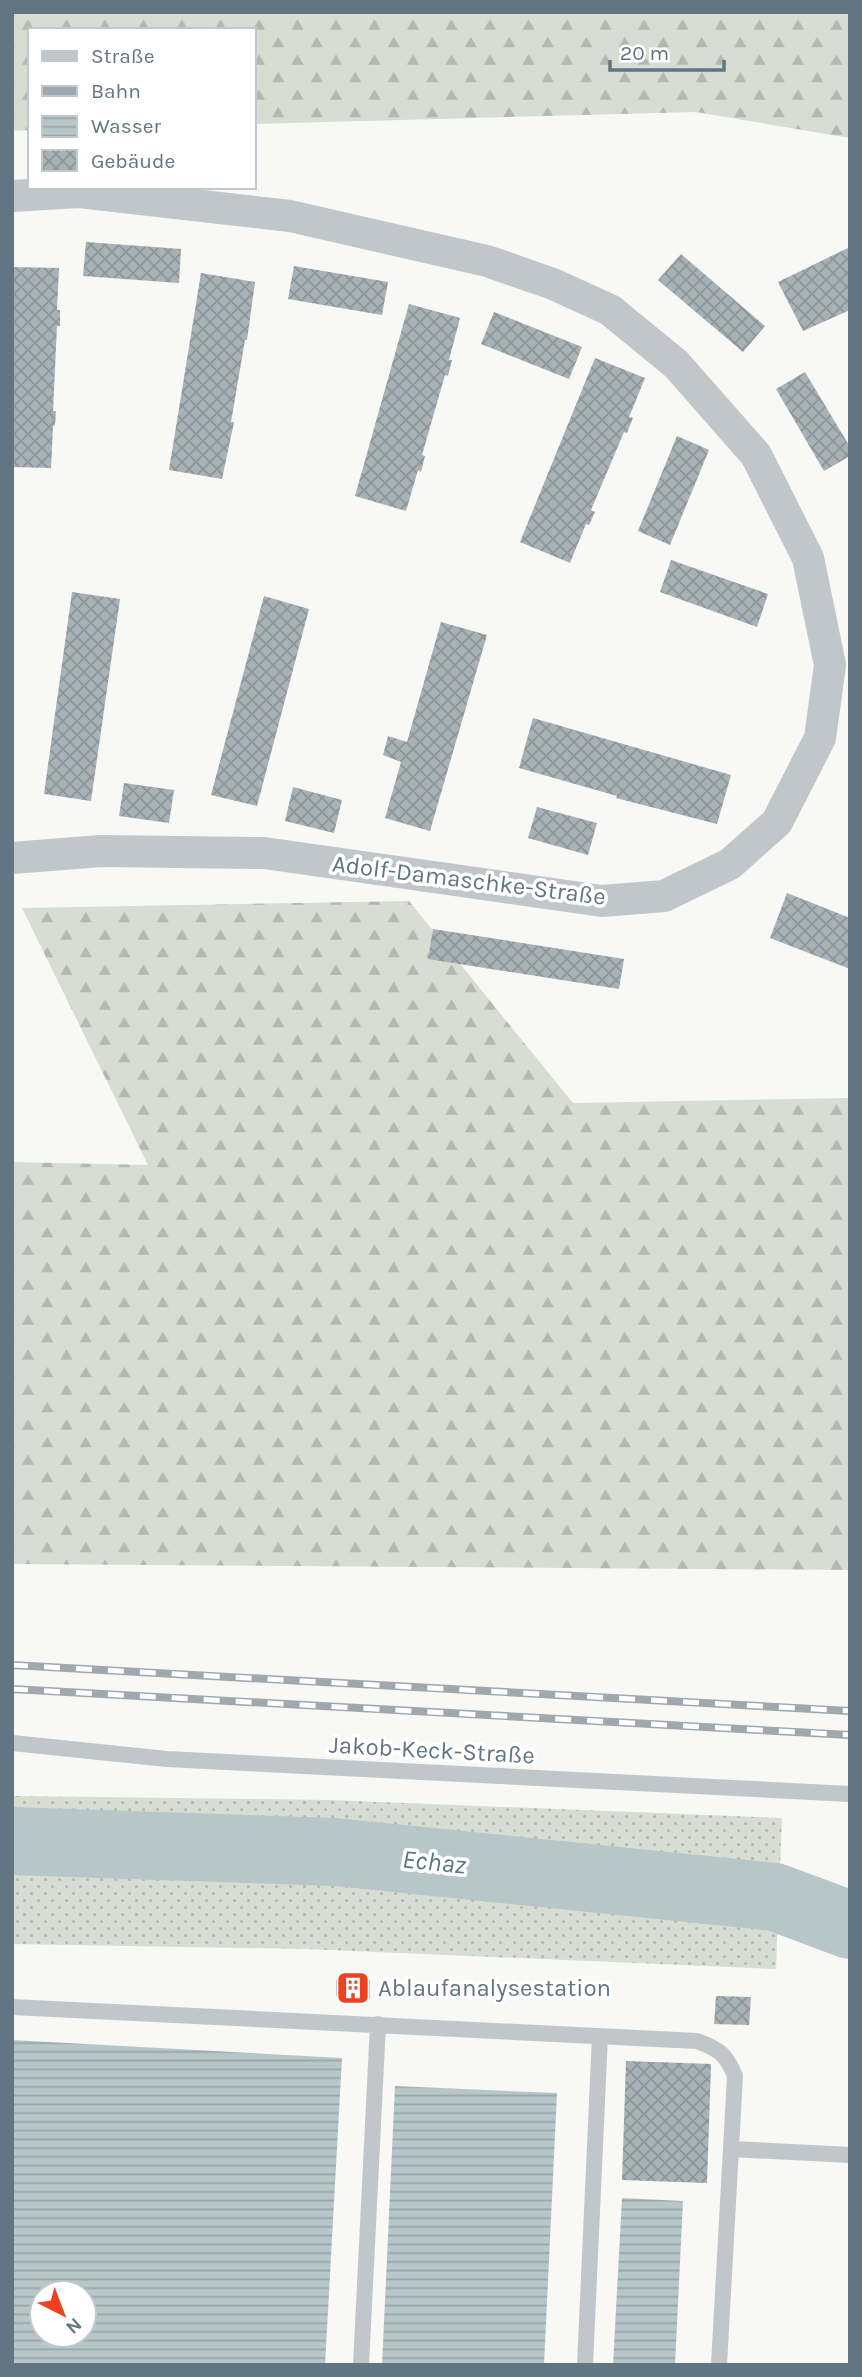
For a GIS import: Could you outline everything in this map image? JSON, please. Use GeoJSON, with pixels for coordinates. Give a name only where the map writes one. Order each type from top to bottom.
{"type":"FeatureCollection","features":[{"type":"Feature","properties":{"kind":"street","name":"Adolf-Damaschke-Straße"},"geometry":{"type":"LineString","coordinates":[[12,196],[79,192],[290,216],[487,261],[553,284],[610,310],[676,364],[755,455],[808,558],[830,665],[820,738],[777,822],[730,864],[664,896],[602,901],[264,853],[101,851],[12,858]]}},
{"type":"Feature","properties":{"kind":"lane","name":"Jakob-Keck-Straße"},"geometry":{"type":"LineString","coordinates":[[12,1743],[167,1759],[850,1794]]}},
{"type":"Feature","properties":{"kind":"lane"},"geometry":{"type":"LineString","coordinates":[[12,2007],[697,2041],[715,2048],[729,2060],[735,2076],[719,2365]]}},
{"type":"Feature","properties":{"kind":"lane"},"geometry":{"type":"LineString","coordinates":[[361,2365],[378,2024]]}},
{"type":"Feature","properties":{"kind":"lane"},"geometry":{"type":"LineString","coordinates":[[585,2365],[600,2036]]}},
{"type":"Feature","properties":{"kind":"lane"},"geometry":{"type":"LineString","coordinates":[[732,2149],[850,2155]]}},
{"type":"Feature","properties":{"kind":"green space"},"geometry":{"type":"Polygon","coordinates":[[[12,12],[850,12],[850,138],[696,112],[256,124],[256,28],[28,28],[28,130],[12,131],[12,12]]]}},
{"type":"Feature","properties":{"kind":"green space"},"geometry":{"type":"Polygon","coordinates":[[[409,901],[573,1103],[850,1098],[850,1570],[12,1564],[12,1162],[148,1165],[22,908],[409,901]]]}},
{"type":"Feature","properties":{"kind":"green space"},"geometry":{"type":"Polygon","coordinates":[[[12,1796],[330,1800],[782,1818],[776,1969],[307,1949],[12,1944],[12,1796]]]}},
{"type":"Feature","properties":{"kind":"water"},"geometry":{"type":"Polygon","coordinates":[[[12,2040],[342,2058],[325,2365],[12,2365],[12,2040]]]}},
{"type":"Feature","properties":{"kind":"water"},"geometry":{"type":"Polygon","coordinates":[[[395,2086],[557,2093],[544,2365],[382,2365],[395,2086]]]}},
{"type":"Feature","properties":{"kind":"water"},"geometry":{"type":"Polygon","coordinates":[[[622,2198],[683,2201],[675,2365],[613,2365],[622,2198]]]}},
{"type":"Feature","properties":{"kind":"building"},"geometry":{"type":"Polygon","coordinates":[[[86,242],[181,249],[179,283],[83,276],[86,242]]]}},
{"type":"Feature","properties":{"kind":"building"},"geometry":{"type":"Polygon","coordinates":[[[850,247],[850,310],[803,331],[778,282],[850,247]]]}},
{"type":"Feature","properties":{"kind":"building"},"geometry":{"type":"Polygon","coordinates":[[[681,254],[765,326],[743,352],[658,280],[681,254]]]}},
{"type":"Feature","properties":{"kind":"building"},"geometry":{"type":"Polygon","coordinates":[[[294,266],[388,282],[382,315],[288,299],[294,266]]]}},
{"type":"Feature","properties":{"kind":"building"},"geometry":{"type":"Polygon","coordinates":[[[12,267],[59,268],[57,310],[60,310],[60,326],[57,326],[53,411],[56,411],[51,468],[12,467],[12,267]]]}},
{"type":"Feature","properties":{"kind":"building"},"geometry":{"type":"Polygon","coordinates":[[[201,273],[255,282],[231,422],[234,422],[222,479],[169,470],[201,273]]]}},
{"type":"Feature","properties":{"kind":"building"},"geometry":{"type":"Polygon","coordinates":[[[409,304],[460,318],[449,360],[452,360],[448,376],[445,375],[422,455],[425,456],[421,472],[418,470],[406,511],[355,496],[409,304]]]}},
{"type":"Feature","properties":{"kind":"building"},"geometry":{"type":"Polygon","coordinates":[[[494,312],[582,347],[569,379],[481,344],[494,312]]]}},
{"type":"Feature","properties":{"kind":"building"},"geometry":{"type":"Polygon","coordinates":[[[595,358],[645,378],[629,417],[633,418],[627,433],[624,432],[591,510],[595,512],[589,525],[586,524],[570,563],[520,542],[595,358]]]}},
{"type":"Feature","properties":{"kind":"building"},"geometry":{"type":"Polygon","coordinates":[[[805,372],[850,447],[850,456],[824,471],[776,389],[805,372]]]}},
{"type":"Feature","properties":{"kind":"building"},"geometry":{"type":"Polygon","coordinates":[[[677,436],[709,450],[670,545],[638,531],[677,436]]]}},
{"type":"Feature","properties":{"kind":"building"},"geometry":{"type":"Polygon","coordinates":[[[671,560],[768,594],[757,627],[660,592],[671,560]]]}},
{"type":"Feature","properties":{"kind":"building"},"geometry":{"type":"Polygon","coordinates":[[[72,592],[120,599],[91,801],[44,794],[72,592]]]}},
{"type":"Feature","properties":{"kind":"building"},"geometry":{"type":"Polygon","coordinates":[[[264,596],[309,609],[257,806],[211,795],[264,596]]]}},
{"type":"Feature","properties":{"kind":"building"},"geometry":{"type":"Polygon","coordinates":[[[441,622],[487,635],[430,831],[385,818],[401,762],[383,755],[388,736],[407,742],[441,622]]]}},
{"type":"Feature","properties":{"kind":"building"},"geometry":{"type":"Polygon","coordinates":[[[533,718],[731,775],[717,824],[616,798],[617,796],[519,768],[533,718]]]}},
{"type":"Feature","properties":{"kind":"building"},"geometry":{"type":"Polygon","coordinates":[[[124,783],[174,790],[169,823],[119,816],[124,783]]]}},
{"type":"Feature","properties":{"kind":"building"},"geometry":{"type":"Polygon","coordinates":[[[293,787],[342,800],[334,833],[285,821],[293,787]]]}},
{"type":"Feature","properties":{"kind":"building"},"geometry":{"type":"Polygon","coordinates":[[[537,807],[597,823],[588,855],[528,838],[537,807]]]}},
{"type":"Feature","properties":{"kind":"building"},"geometry":{"type":"Polygon","coordinates":[[[787,893],[850,918],[850,969],[770,938],[787,893]]]}},
{"type":"Feature","properties":{"kind":"building"},"geometry":{"type":"Polygon","coordinates":[[[433,929],[624,959],[619,989],[428,959],[433,929]]]}},
{"type":"Feature","properties":{"kind":"building","name":"Ablaufanalysestation"},"geometry":{"type":"Polygon","coordinates":[[[336,1979],[370,1980],[370,1998],[336,1997],[336,1979]]]}},
{"type":"Feature","properties":{"kind":"building"},"geometry":{"type":"Polygon","coordinates":[[[716,1996],[751,1997],[749,2025],[714,2024],[716,1996]]]}},
{"type":"Feature","properties":{"kind":"building"},"geometry":{"type":"Polygon","coordinates":[[[626,2061],[711,2064],[707,2183],[622,2180],[626,2061]]]}},
{"type":"Feature","properties":{"kind":"waterway","name":"Echaz"},"geometry":{"type":"LineString","coordinates":[[12,1841],[335,1852],[775,1897],[850,1925]]}},
{"type":"Feature","properties":{"kind":"railway"},"geometry":{"type":"LineString","coordinates":[[12,1665],[850,1711]]}},
{"type":"Feature","properties":{"kind":"railway"},"geometry":{"type":"LineString","coordinates":[[12,1689],[850,1735]]}},
{"type":"Feature","properties":{"kind":"place","name":"Ablaufanalysestation"},"geometry":{"type":"Point","coordinates":[353,1988]}}]}
